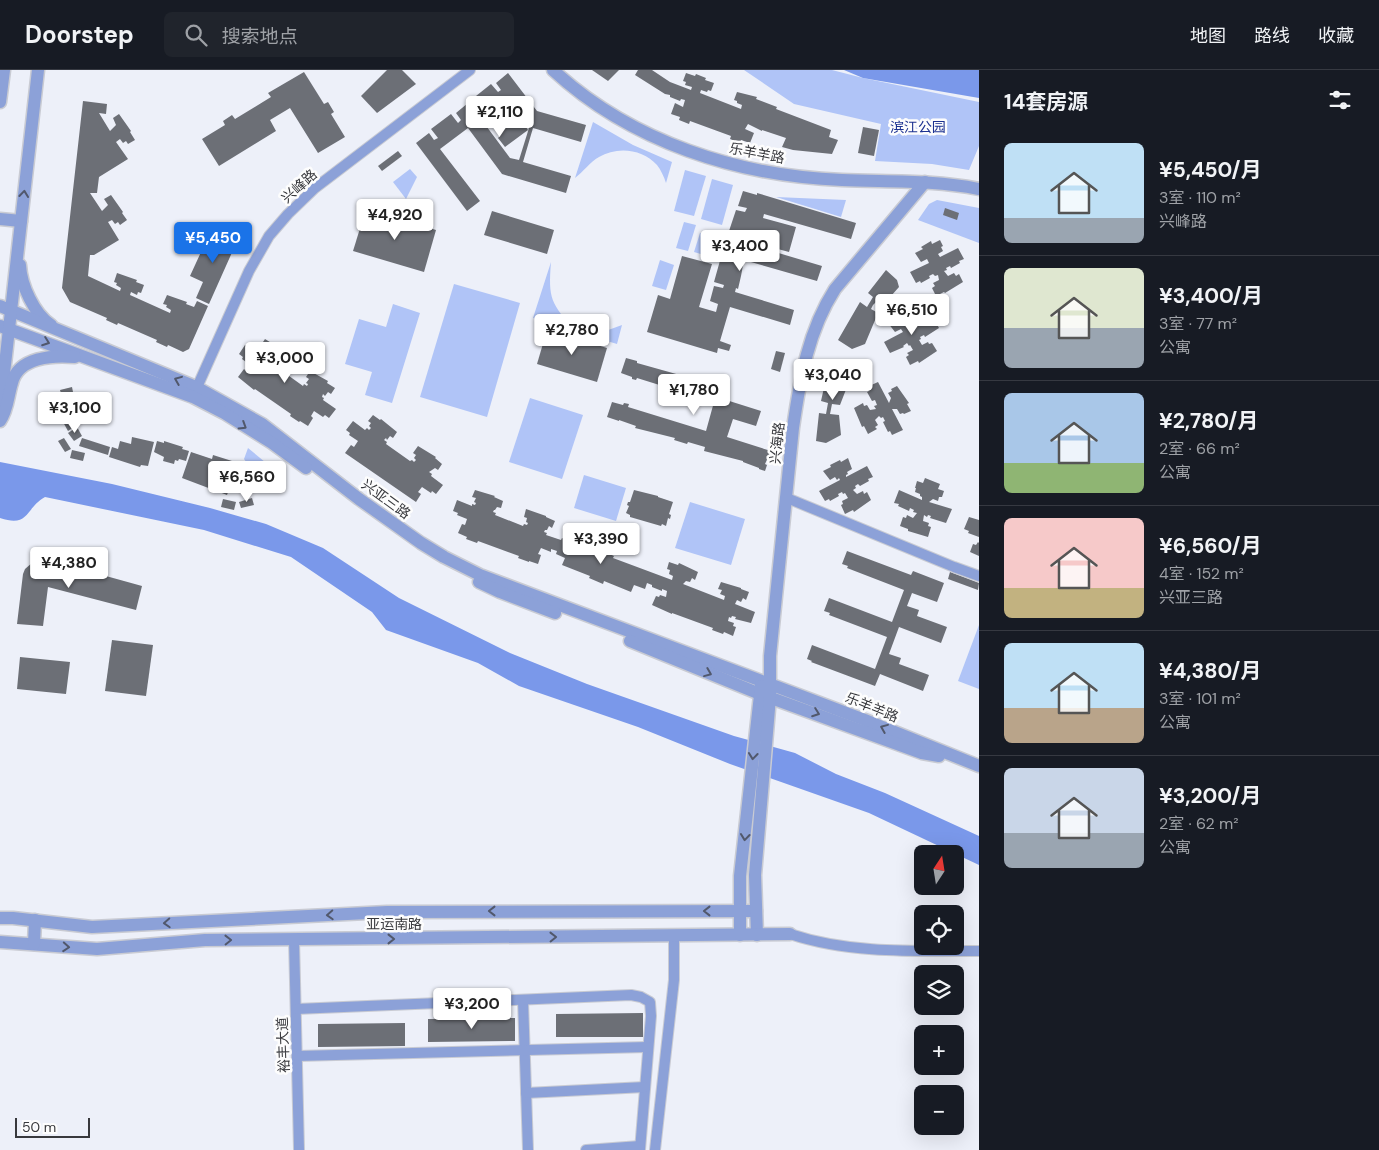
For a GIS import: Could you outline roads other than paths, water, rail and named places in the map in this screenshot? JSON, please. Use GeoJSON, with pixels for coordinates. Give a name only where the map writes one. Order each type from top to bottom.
{"type":"FeatureCollection","features":[{"type":"Feature","properties":{"kind":"street"},"geometry":{"type":"LineString","coordinates":[[0,102],[4,70]]}},
{"type":"Feature","properties":{"kind":"street"},"geometry":{"type":"LineString","coordinates":[[0,409],[6,308],[19,242],[38,70]]}},
{"type":"Feature","properties":{"kind":"street","name":"兴峰路"},"geometry":{"type":"LineString","coordinates":[[195,392],[258,254],[288,214],[315,188],[470,70]]}},
{"type":"Feature","properties":{"kind":"street","name":"乐羊羊路"},"geometry":{"type":"LineString","coordinates":[[553,70],[599,106],[631,125],[662,140],[711,159],[758,171],[802,177],[925,182],[979,189]]}},
{"type":"Feature","properties":{"kind":"street","name":"兴海路"},"geometry":{"type":"LineString","coordinates":[[756,789],[797,397],[805,359],[825,305],[835,289],[925,182]]}},
{"type":"Feature","properties":{"kind":"street"},"geometry":{"type":"LineString","coordinates":[[0,219],[21,221]]}},
{"type":"Feature","properties":{"kind":"street"},"geometry":{"type":"LineString","coordinates":[[19,242],[22,278],[33,304],[47,322],[60,331]]}},
{"type":"Feature","properties":{"kind":"street","name":"兴亚三路"},"geometry":{"type":"LineString","coordinates":[[6,308],[195,392],[272,443],[416,548],[454,571],[500,592],[765,689]]}},
{"type":"Feature","properties":{"kind":"street","name":"兴亚三路"},"geometry":{"type":"LineString","coordinates":[[4,327],[99,361],[195,392]]}},
{"type":"Feature","properties":{"kind":"street"},"geometry":{"type":"LineString","coordinates":[[0,421],[12,381],[22,367],[44,357],[74,356],[99,361]]}},
{"type":"Feature","properties":{"kind":"street"},"geometry":{"type":"LineString","coordinates":[[787,498],[954,568],[979,576]]}},
{"type":"Feature","properties":{"kind":"street","name":"乐羊羊路"},"geometry":{"type":"LineString","coordinates":[[765,689],[865,720],[979,766]]}},
{"type":"Feature","properties":{"kind":"street"},"geometry":{"type":"LineString","coordinates":[[740,935],[740,876],[756,789]]}},
{"type":"Feature","properties":{"kind":"street"},"geometry":{"type":"LineString","coordinates":[[756,789],[755,875],[757,935]]}},
{"type":"Feature","properties":{"kind":"street","name":"亚运南路"},"geometry":{"type":"LineString","coordinates":[[0,913],[6,918],[92,927],[387,912],[756,911]]}},
{"type":"Feature","properties":{"kind":"street"},"geometry":{"type":"LineString","coordinates":[[34,944],[35,920]]}},
{"type":"Feature","properties":{"kind":"street"},"geometry":{"type":"LineString","coordinates":[[790,934],[804,939],[881,951],[979,951]]}},
{"type":"Feature","properties":{"kind":"street","name":"亚运南路"},"geometry":{"type":"LineString","coordinates":[[0,942],[97,949],[206,940],[790,934]]}},
{"type":"Feature","properties":{"kind":"street"},"geometry":{"type":"LineString","coordinates":[[655,1150],[674,980],[674,936]]}},
{"type":"Feature","properties":{"kind":"street","name":"裕丰大道"},"geometry":{"type":"LineString","coordinates":[[294,939],[300,1150]]}},
{"type":"Feature","properties":{"kind":"street"},"geometry":{"type":"LineString","coordinates":[[296,1009],[631,995],[641,997],[650,1002],[640,1148],[586,1150]]}},
{"type":"Feature","properties":{"kind":"street"},"geometry":{"type":"LineString","coordinates":[[523,1000],[528,1150]]}},
{"type":"Feature","properties":{"kind":"street"},"geometry":{"type":"LineString","coordinates":[[297,1056],[648,1047]]}},
{"type":"Feature","properties":{"kind":"street"},"geometry":{"type":"LineString","coordinates":[[526,1093],[645,1087]]}},
{"type":"Feature","properties":{"kind":"park label","name":"滨江公园"},"geometry":{"type":"Point","coordinates":[918,127]}}]}
